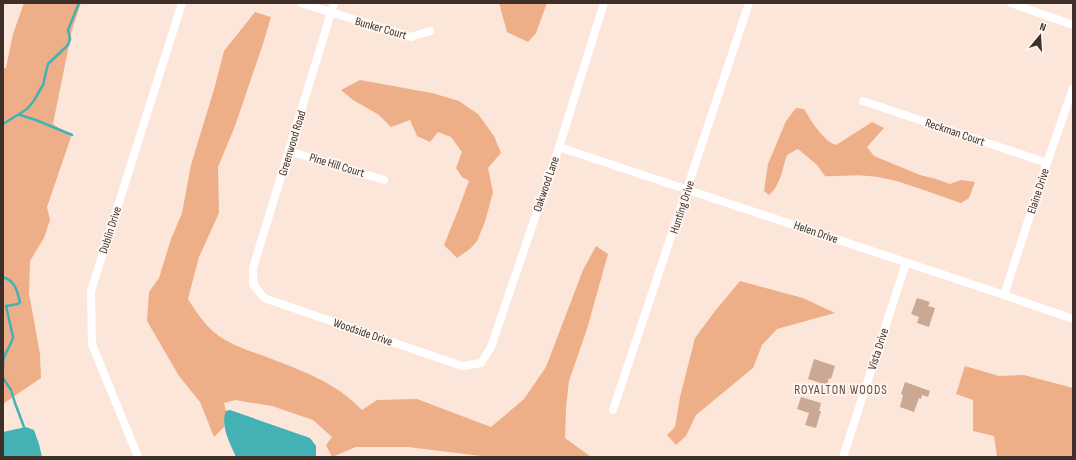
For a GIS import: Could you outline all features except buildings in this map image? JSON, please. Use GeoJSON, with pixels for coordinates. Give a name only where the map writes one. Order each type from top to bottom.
{"type":"FeatureCollection","features":[{"type":"Feature","properties":{"kind":"street","name":"Dublin Drive"},"geometry":{"type":"LineString","coordinates":[[138,457],[92,344],[91,291],[182,3]]}},
{"type":"Feature","properties":{"kind":"street","name":"Bunker Court"},"geometry":{"type":"LineString","coordinates":[[301,3],[411,37],[430,31]]}},
{"type":"Feature","properties":{"kind":"street","name":"Greenwood Road"},"geometry":{"type":"LineString","coordinates":[[253,284],[253,268],[334,3]]}},
{"type":"Feature","properties":{"kind":"street","name":"Oakwood Lane"},"geometry":{"type":"LineString","coordinates":[[481,363],[490,347],[559,147],[604,3]]}},
{"type":"Feature","properties":{"kind":"street","name":"Hunting Drive"},"geometry":{"type":"LineString","coordinates":[[613,410],[688,190],[749,3]]}},
{"type":"Feature","properties":{"kind":"street"},"geometry":{"type":"LineString","coordinates":[[1011,3],[1073,25]]}},
{"type":"Feature","properties":{"kind":"street","name":"Elaine Drive"},"geometry":{"type":"LineString","coordinates":[[1004,295],[1073,88]]}},
{"type":"Feature","properties":{"kind":"street","name":"Reckman Court"},"geometry":{"type":"LineString","coordinates":[[863,100],[1047,163]]}},
{"type":"Feature","properties":{"kind":"street","name":"Helen Drive"},"geometry":{"type":"LineString","coordinates":[[559,147],[1073,319]]}},
{"type":"Feature","properties":{"kind":"street","name":"Pine Hill Court"},"geometry":{"type":"LineString","coordinates":[[290,151],[384,180]]}},
{"type":"Feature","properties":{"kind":"street","name":"Vista Drive"},"geometry":{"type":"LineString","coordinates":[[843,457],[906,263]]}},
{"type":"Feature","properties":{"kind":"street","name":"Woodside Drive"},"geometry":{"type":"LineString","coordinates":[[253,284],[264,298],[462,366],[481,363]]}},
{"type":"Feature","properties":{"kind":"shaded area"},"geometry":{"type":"Polygon","coordinates":[[[24,3],[81,3],[72,30],[53,124],[71,137],[47,207],[50,220],[44,238],[30,261],[29,293],[40,354],[41,378],[3,404],[3,68],[6,68],[13,34],[24,3]]]}},
{"type":"Feature","properties":{"kind":"shaded area"},"geometry":{"type":"Polygon","coordinates":[[[499,3],[547,3],[536,33],[528,42],[507,32],[499,3]]]}},
{"type":"Feature","properties":{"kind":"shaded area"},"geometry":{"type":"Polygon","coordinates":[[[255,12],[271,17],[235,126],[218,167],[219,213],[199,257],[188,299],[202,319],[214,332],[224,339],[241,348],[316,377],[352,400],[362,410],[377,400],[417,399],[491,427],[524,399],[546,367],[583,270],[596,246],[608,254],[587,329],[569,381],[565,438],[591,457],[489,457],[408,447],[356,447],[332,457],[326,445],[332,437],[313,420],[272,406],[235,400],[224,403],[226,411],[224,427],[214,437],[200,402],[179,376],[147,321],[149,292],[159,278],[171,239],[182,213],[191,165],[224,51],[255,12]]]}},
{"type":"Feature","properties":{"kind":"shaded area"},"geometry":{"type":"Polygon","coordinates":[[[360,80],[432,93],[459,101],[478,114],[494,136],[501,153],[488,168],[493,192],[485,222],[477,241],[470,249],[457,258],[444,245],[469,181],[462,177],[456,168],[462,152],[451,137],[438,132],[430,142],[417,136],[410,120],[391,127],[379,115],[353,100],[341,90],[360,80]]]}},
{"type":"Feature","properties":{"kind":"shaded area"},"geometry":{"type":"Polygon","coordinates":[[[796,108],[804,109],[822,135],[831,143],[836,145],[872,122],[884,128],[867,147],[874,156],[920,175],[950,184],[961,180],[975,182],[969,198],[961,203],[903,183],[879,177],[862,175],[825,176],[817,165],[798,149],[787,155],[779,182],[769,195],[764,191],[768,164],[786,121],[796,108]]]}},
{"type":"Feature","properties":{"kind":"shaded area"},"geometry":{"type":"Polygon","coordinates":[[[740,281],[803,298],[835,313],[777,329],[762,345],[753,368],[696,415],[686,436],[676,445],[667,435],[675,427],[680,397],[695,338],[740,281]]]}},
{"type":"Feature","properties":{"kind":"shaded area"},"geometry":{"type":"Polygon","coordinates":[[[965,366],[999,376],[1024,375],[1073,388],[1073,457],[997,457],[994,436],[973,431],[973,400],[956,394],[965,366]]]}},
{"type":"Feature","properties":{"kind":"water"},"geometry":{"type":"Polygon","coordinates":[[[230,410],[310,438],[316,446],[316,457],[236,457],[226,434],[224,423],[226,411],[230,410]]]}},
{"type":"Feature","properties":{"kind":"water"},"geometry":{"type":"Polygon","coordinates":[[[26,427],[34,430],[42,457],[3,457],[3,432],[26,427]]]}},
{"type":"Feature","properties":{"kind":"waterway"},"geometry":{"type":"LineString","coordinates":[[3,124],[27,109],[33,102],[43,85],[48,64],[68,45],[70,39],[68,30],[79,3]]}},
{"type":"Feature","properties":{"kind":"waterway"},"geometry":{"type":"LineString","coordinates":[[20,115],[72,135]]}},
{"type":"Feature","properties":{"kind":"waterway"},"geometry":{"type":"LineString","coordinates":[[3,277],[13,284],[20,302],[18,304],[6,306],[13,337],[3,362]]}},
{"type":"Feature","properties":{"kind":"waterway"},"geometry":{"type":"LineString","coordinates":[[3,363],[3,369]]}},
{"type":"Feature","properties":{"kind":"waterway"},"geometry":{"type":"LineString","coordinates":[[3,378],[11,390],[24,427]]}},
{"type":"Feature","properties":{"kind":"district","name":"ROYALTON WOODS"},"geometry":{"type":"Point","coordinates":[841,389]}}]}
